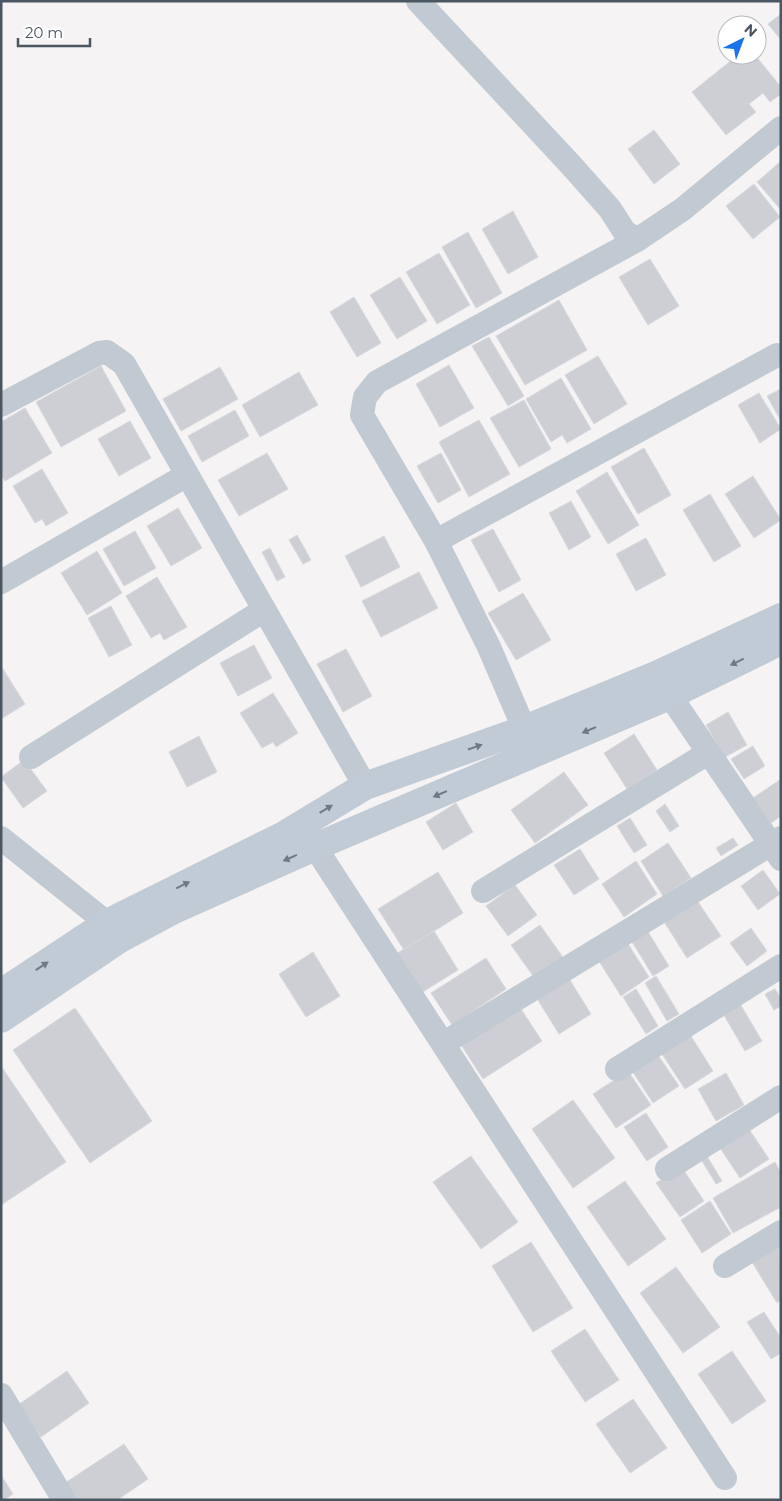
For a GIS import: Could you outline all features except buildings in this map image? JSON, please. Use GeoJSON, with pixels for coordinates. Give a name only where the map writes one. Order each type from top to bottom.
{"type":"FeatureCollection","features":[{"type":"Feature","properties":{"kind":"main road"},"geometry":{"type":"LineString","coordinates":[[663,686],[781,617]]}},
{"type":"Feature","properties":{"kind":"main road"},"geometry":{"type":"LineString","coordinates":[[1,1019],[120,939],[143,926],[315,847],[530,741],[663,686],[781,641]]}},
{"type":"Feature","properties":{"kind":"main road"},"geometry":{"type":"LineString","coordinates":[[1,992],[107,923],[284,836],[365,786],[530,741]]}},
{"type":"Feature","properties":{"kind":"street"},"geometry":{"type":"LineString","coordinates":[[418,1],[570,164],[610,209],[624,231],[637,240]]}},
{"type":"Feature","properties":{"kind":"street"},"geometry":{"type":"LineString","coordinates":[[530,741],[489,647],[436,541],[362,415],[365,397],[377,382],[637,240],[683,209],[781,128]]}},
{"type":"Feature","properties":{"kind":"street"},"geometry":{"type":"LineString","coordinates":[[1,405],[99,352],[107,352],[124,364],[365,786]]}},
{"type":"Feature","properties":{"kind":"street"},"geometry":{"type":"LineString","coordinates":[[436,541],[776,355]]}},
{"type":"Feature","properties":{"kind":"street"},"geometry":{"type":"LineString","coordinates":[[1,582],[187,475]]}},
{"type":"Feature","properties":{"kind":"street"},"geometry":{"type":"LineString","coordinates":[[31,757],[264,610]]}},
{"type":"Feature","properties":{"kind":"street"},"geometry":{"type":"LineString","coordinates":[[444,1043],[778,847],[708,753],[663,686]]}},
{"type":"Feature","properties":{"kind":"street"},"geometry":{"type":"LineString","coordinates":[[482,891],[708,753]]}},
{"type":"Feature","properties":{"kind":"street"},"geometry":{"type":"LineString","coordinates":[[1,838],[107,923]]}},
{"type":"Feature","properties":{"kind":"street"},"geometry":{"type":"LineString","coordinates":[[315,847],[725,1478]]}},
{"type":"Feature","properties":{"kind":"street"},"geometry":{"type":"LineString","coordinates":[[617,1069],[781,966]]}},
{"type":"Feature","properties":{"kind":"street"},"geometry":{"type":"LineString","coordinates":[[667,1169],[781,1097]]}},
{"type":"Feature","properties":{"kind":"street"},"geometry":{"type":"LineString","coordinates":[[726,1266],[781,1232]]}},
{"type":"Feature","properties":{"kind":"street"},"geometry":{"type":"LineString","coordinates":[[1,1395],[64,1500]]}}]}
